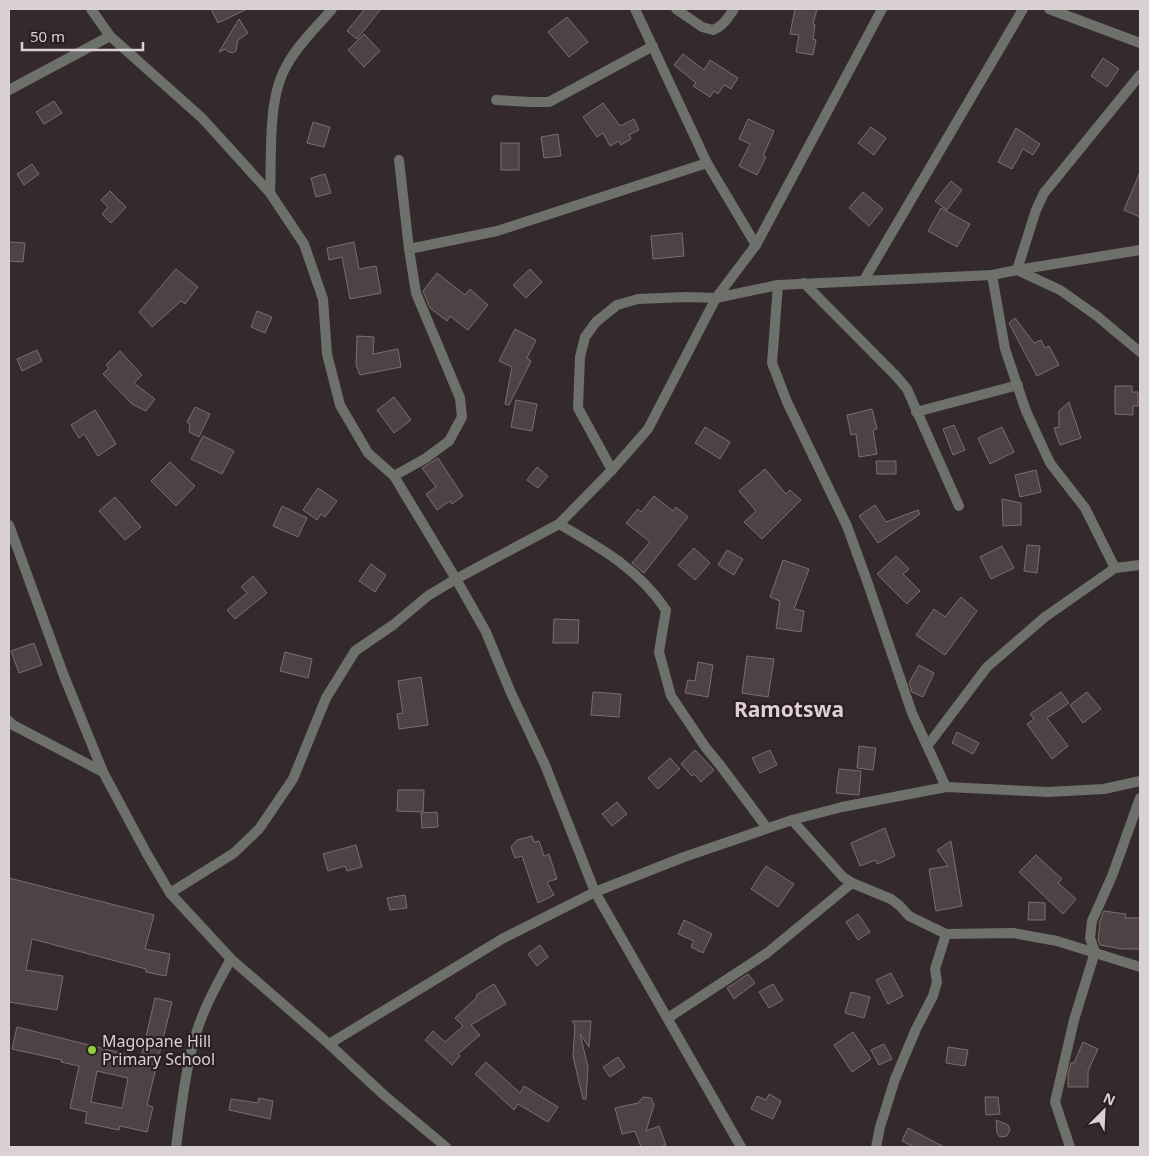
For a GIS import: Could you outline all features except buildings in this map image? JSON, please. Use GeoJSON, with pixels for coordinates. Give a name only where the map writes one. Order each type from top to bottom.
{"type":"FeatureCollection","features":[{"type":"Feature","properties":{"kind":"street"},"geometry":{"type":"LineString","coordinates":[[91,9],[110,36],[202,118],[270,193],[304,244],[323,299],[327,354],[340,405],[368,453],[394,476],[486,632],[511,693],[545,765],[595,892],[741,1147]]}},
{"type":"Feature","properties":{"kind":"street"},"geometry":{"type":"LineString","coordinates":[[270,193],[273,110],[280,80],[293,55],[332,9]]}},
{"type":"Feature","properties":{"kind":"street"},"geometry":{"type":"LineString","coordinates":[[635,9],[707,163],[756,245]]}},
{"type":"Feature","properties":{"kind":"street"},"geometry":{"type":"LineString","coordinates":[[676,9],[702,26],[713,30],[728,20],[734,9]]}},
{"type":"Feature","properties":{"kind":"street"},"geometry":{"type":"LineString","coordinates":[[170,893],[234,853],[260,829],[293,779],[326,698],[355,651],[429,595],[559,524],[612,470],[648,429],[716,298],[756,245],[882,9]]}},
{"type":"Feature","properties":{"kind":"street"},"geometry":{"type":"LineString","coordinates":[[864,280],[1023,9]]}},
{"type":"Feature","properties":{"kind":"street"},"geometry":{"type":"LineString","coordinates":[[1049,9],[1140,43]]}},
{"type":"Feature","properties":{"kind":"street"},"geometry":{"type":"LineString","coordinates":[[9,90],[110,36]]}},
{"type":"Feature","properties":{"kind":"street"},"geometry":{"type":"LineString","coordinates":[[496,100],[549,102],[653,46]]}},
{"type":"Feature","properties":{"kind":"street"},"geometry":{"type":"LineString","coordinates":[[1017,270],[1036,210],[1044,193],[1140,76]]}},
{"type":"Feature","properties":{"kind":"street"},"geometry":{"type":"LineString","coordinates":[[394,476],[426,458],[449,441],[462,417],[460,398],[416,293],[399,160]]}},
{"type":"Feature","properties":{"kind":"street"},"geometry":{"type":"LineString","coordinates":[[409,250],[497,231],[707,163]]}},
{"type":"Feature","properties":{"kind":"street"},"geometry":{"type":"LineString","coordinates":[[612,470],[578,408],[580,357],[585,337],[596,322],[617,305],[638,299],[716,298],[778,285],[992,275],[1140,250]]}},
{"type":"Feature","properties":{"kind":"street"},"geometry":{"type":"LineString","coordinates":[[1017,270],[1060,290],[1098,316],[1140,352]]}},
{"type":"Feature","properties":{"kind":"street"},"geometry":{"type":"LineString","coordinates":[[992,275],[1005,350],[1026,411],[1050,464],[1085,508],[1115,568]]}},
{"type":"Feature","properties":{"kind":"street"},"geometry":{"type":"LineString","coordinates":[[804,283],[907,389],[959,506]]}},
{"type":"Feature","properties":{"kind":"street"},"geometry":{"type":"LineString","coordinates":[[778,285],[772,363],[787,402],[847,526],[868,581],[912,713],[946,787]]}},
{"type":"Feature","properties":{"kind":"street"},"geometry":{"type":"LineString","coordinates":[[916,412],[1018,385]]}},
{"type":"Feature","properties":{"kind":"street"},"geometry":{"type":"LineString","coordinates":[[559,524],[610,554],[654,592],[666,610],[660,652],[671,696],[706,748],[767,828]]}},
{"type":"Feature","properties":{"kind":"street"},"geometry":{"type":"LineString","coordinates":[[9,525],[61,667],[103,772],[170,893],[230,959],[329,1044],[385,1096],[446,1147]]}},
{"type":"Feature","properties":{"kind":"street"},"geometry":{"type":"LineString","coordinates":[[928,745],[987,667],[1045,617],[1115,568],[1140,565]]}},
{"type":"Feature","properties":{"kind":"street"},"geometry":{"type":"LineString","coordinates":[[9,721],[13,725],[103,772]]}},
{"type":"Feature","properties":{"kind":"street"},"geometry":{"type":"LineString","coordinates":[[329,1044],[502,939],[595,892],[684,857],[767,828],[842,807],[946,787],[1048,792],[1104,789],[1140,781]]}},
{"type":"Feature","properties":{"kind":"street"},"geometry":{"type":"LineString","coordinates":[[1070,1147],[1055,1102],[1074,1020],[1095,952],[1090,938],[1092,921],[1112,876],[1140,798]]}},
{"type":"Feature","properties":{"kind":"street"},"geometry":{"type":"LineString","coordinates":[[792,820],[838,872],[852,883],[891,899],[909,916],[946,934],[1013,933],[1057,941],[1140,967]]}},
{"type":"Feature","properties":{"kind":"street"},"geometry":{"type":"LineString","coordinates":[[668,1018],[767,953],[852,883]]}},
{"type":"Feature","properties":{"kind":"street"},"geometry":{"type":"LineString","coordinates":[[876,1147],[880,1127],[895,1079],[916,1029],[933,996],[937,982],[935,969],[946,934]]}},
{"type":"Feature","properties":{"kind":"street"},"geometry":{"type":"LineString","coordinates":[[176,1147],[185,1085],[196,1036],[212,992],[230,959]]}},
{"type":"Feature","properties":{"kind":"place","name":"Magopane Hill Primary School"},"geometry":{"type":"Point","coordinates":[92,1050]}},
{"type":"Feature","properties":{"kind":"district","name":"Ramotswa"},"geometry":{"type":"Point","coordinates":[789,710]}}]}
